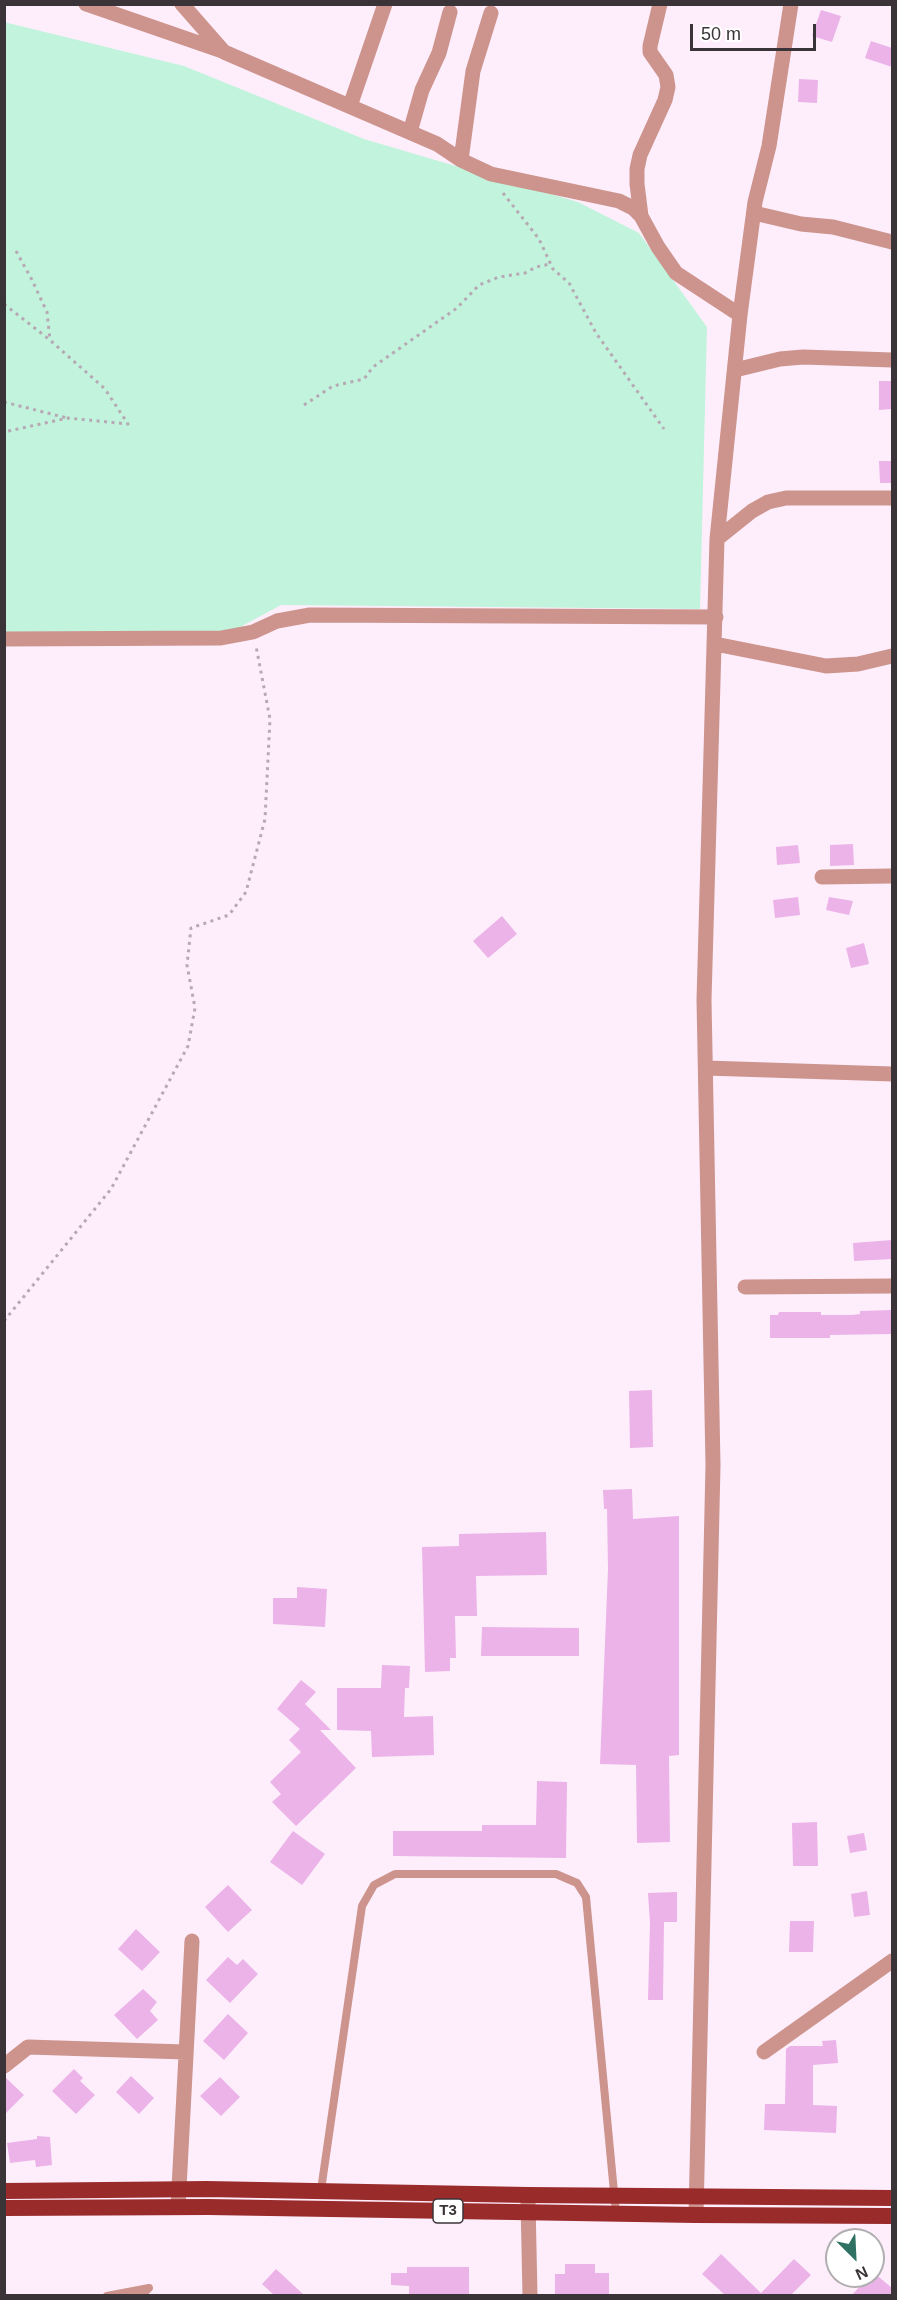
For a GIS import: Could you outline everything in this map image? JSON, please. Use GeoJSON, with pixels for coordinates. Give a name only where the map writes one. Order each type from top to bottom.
{"type":"FeatureCollection","features":[{"type":"Feature","properties":{"kind":"highway","name":"T3"},"geometry":{"type":"LineString","coordinates":[[4,2191],[178,2190],[696,2198],[892,2198]]}},
{"type":"Feature","properties":{"kind":"highway","name":"T3"},"geometry":{"type":"LineString","coordinates":[[4,2208],[178,2207],[892,2216]]}},
{"type":"Feature","properties":{"kind":"street"},"geometry":{"type":"LineString","coordinates":[[86,4],[225,52],[437,144],[461,160],[491,174],[619,201],[642,216]]}},
{"type":"Feature","properties":{"kind":"street"},"geometry":{"type":"LineString","coordinates":[[182,4],[225,52]]}},
{"type":"Feature","properties":{"kind":"street"},"geometry":{"type":"LineString","coordinates":[[350,106],[385,4]]}},
{"type":"Feature","properties":{"kind":"street"},"geometry":{"type":"LineString","coordinates":[[660,4],[650,52],[666,75],[668,87],[640,155],[637,169],[642,216],[658,247],[676,273],[740,315]]}},
{"type":"Feature","properties":{"kind":"street"},"geometry":{"type":"LineString","coordinates":[[696,2215],[713,1466],[704,1000],[717,539],[740,315],[754,213],[769,146],[791,4]]}},
{"type":"Feature","properties":{"kind":"street"},"geometry":{"type":"LineString","coordinates":[[410,132],[422,90],[439,53],[450,12]]}},
{"type":"Feature","properties":{"kind":"street"},"geometry":{"type":"LineString","coordinates":[[461,160],[473,71],[490,13]]}},
{"type":"Feature","properties":{"kind":"street"},"geometry":{"type":"LineString","coordinates":[[754,213],[801,224],[832,227],[892,242]]}},
{"type":"Feature","properties":{"kind":"street"},"geometry":{"type":"LineString","coordinates":[[735,370],[780,359],[804,357],[892,360]]}},
{"type":"Feature","properties":{"kind":"street"},"geometry":{"type":"LineString","coordinates":[[717,539],[752,511],[768,502],[786,498],[892,498]]}},
{"type":"Feature","properties":{"kind":"street"},"geometry":{"type":"LineString","coordinates":[[4,639],[221,638],[253,632],[277,621],[310,615],[716,617]]}},
{"type":"Feature","properties":{"kind":"street"},"geometry":{"type":"LineString","coordinates":[[715,644],[826,666],[858,664],[892,656]]}},
{"type":"Feature","properties":{"kind":"street"},"geometry":{"type":"LineString","coordinates":[[822,877],[892,876]]}},
{"type":"Feature","properties":{"kind":"street"},"geometry":{"type":"LineString","coordinates":[[706,1068],[892,1074]]}},
{"type":"Feature","properties":{"kind":"street"},"geometry":{"type":"LineString","coordinates":[[745,1287],[892,1286]]}},
{"type":"Feature","properties":{"kind":"street"},"geometry":{"type":"LineString","coordinates":[[178,2207],[192,1941]]}},
{"type":"Feature","properties":{"kind":"street"},"geometry":{"type":"LineString","coordinates":[[764,2052],[892,1961]]}},
{"type":"Feature","properties":{"kind":"street"},"geometry":{"type":"LineString","coordinates":[[4,2066],[28,2047],[185,2052]]}},
{"type":"Feature","properties":{"kind":"street"},"geometry":{"type":"LineString","coordinates":[[528,2195],[530,2295]]}},
{"type":"Feature","properties":{"kind":"lane"},"geometry":{"type":"LineString","coordinates":[[321,2209],[321,2192],[362,1906],[374,1885],[395,1874],[556,1874],[577,1883],[586,1897],[616,2213]]}},
{"type":"Feature","properties":{"kind":"lane"},"geometry":{"type":"LineString","coordinates":[[107,2295],[149,2288],[141,2295]]}},
{"type":"Feature","properties":{"kind":"path"},"geometry":{"type":"LineString","coordinates":[[491,174],[539,239],[550,264],[569,283],[596,333],[664,429]]}},
{"type":"Feature","properties":{"kind":"path"},"geometry":{"type":"LineString","coordinates":[[16,252],[47,312],[50,340]]}},
{"type":"Feature","properties":{"kind":"path"},"geometry":{"type":"LineString","coordinates":[[304,405],[333,386],[364,379],[373,367],[457,308],[479,285],[499,277],[525,273],[536,267],[550,264]]}},
{"type":"Feature","properties":{"kind":"path"},"geometry":{"type":"LineString","coordinates":[[4,304],[50,340],[105,389],[128,424],[68,418],[4,402]]}},
{"type":"Feature","properties":{"kind":"path"},"geometry":{"type":"LineString","coordinates":[[4,432],[68,418]]}},
{"type":"Feature","properties":{"kind":"path"},"geometry":{"type":"LineString","coordinates":[[4,1321],[111,1189],[188,1046],[195,1008],[187,965],[191,928],[229,915],[246,892],[265,819],[270,719],[253,632]]}},
{"type":"Feature","properties":{"kind":"green space"},"geometry":{"type":"Polygon","coordinates":[[[4,22],[184,66],[364,139],[578,202],[639,233],[707,327],[700,609],[281,605],[233,631],[5,642],[4,22]]]}},
{"type":"Feature","properties":{"kind":"building"},"geometry":{"type":"Polygon","coordinates":[[[821,10],[841,16],[832,42],[812,36],[821,10]]]}},
{"type":"Feature","properties":{"kind":"building"},"geometry":{"type":"Polygon","coordinates":[[[871,41],[892,48],[892,67],[865,58],[871,41]]]}},
{"type":"Feature","properties":{"kind":"building"},"geometry":{"type":"Polygon","coordinates":[[[799,79],[818,80],[817,103],[798,102],[799,79]]]}},
{"type":"Feature","properties":{"kind":"building"},"geometry":{"type":"Polygon","coordinates":[[[879,381],[892,381],[892,409],[879,410],[879,381]]]}},
{"type":"Feature","properties":{"kind":"building"},"geometry":{"type":"Polygon","coordinates":[[[879,461],[892,461],[892,483],[880,483],[879,461]]]}},
{"type":"Feature","properties":{"kind":"building"},"geometry":{"type":"Polygon","coordinates":[[[853,844],[854,865],[830,866],[830,845],[853,844]]]}},
{"type":"Feature","properties":{"kind":"building"},"geometry":{"type":"Polygon","coordinates":[[[798,845],[800,863],[777,865],[776,847],[798,845]]]}},
{"type":"Feature","properties":{"kind":"building"},"geometry":{"type":"Polygon","coordinates":[[[798,897],[800,915],[775,918],[773,900],[798,897]]]}},
{"type":"Feature","properties":{"kind":"building"},"geometry":{"type":"Polygon","coordinates":[[[829,897],[853,901],[849,915],[826,910],[829,897]]]}},
{"type":"Feature","properties":{"kind":"building"},"geometry":{"type":"Polygon","coordinates":[[[502,916],[517,934],[488,958],[473,941],[502,916]]]}},
{"type":"Feature","properties":{"kind":"building"},"geometry":{"type":"Polygon","coordinates":[[[864,943],[869,964],[851,968],[846,948],[864,943]]]}},
{"type":"Feature","properties":{"kind":"building"},"geometry":{"type":"Polygon","coordinates":[[[892,1240],[892,1259],[854,1261],[853,1243],[892,1240]]]}},
{"type":"Feature","properties":{"kind":"building"},"geometry":{"type":"Polygon","coordinates":[[[892,1310],[892,1334],[830,1335],[830,1338],[770,1338],[770,1315],[778,1315],[779,1312],[851,1315],[860,1314],[860,1311],[892,1310]]]}},
{"type":"Feature","properties":{"kind":"building"},"geometry":{"type":"Polygon","coordinates":[[[652,1390],[653,1447],[630,1448],[629,1391],[652,1390]]]}},
{"type":"Feature","properties":{"kind":"building"},"geometry":{"type":"Polygon","coordinates":[[[632,1489],[633,1519],[679,1516],[679,1755],[669,1756],[670,1842],[637,1843],[636,1765],[600,1764],[608,1569],[607,1509],[604,1509],[603,1490],[632,1489]]]}},
{"type":"Feature","properties":{"kind":"building"},"geometry":{"type":"Polygon","coordinates":[[[546,1532],[547,1575],[476,1576],[477,1616],[455,1616],[456,1658],[450,1658],[450,1671],[425,1672],[422,1547],[459,1546],[459,1534],[546,1532]]]}},
{"type":"Feature","properties":{"kind":"building"},"geometry":{"type":"Polygon","coordinates":[[[297,1587],[327,1589],[325,1627],[273,1624],[273,1598],[297,1598],[297,1587]]]}},
{"type":"Feature","properties":{"kind":"building"},"geometry":{"type":"Polygon","coordinates":[[[482,1627],[579,1628],[579,1656],[481,1656],[482,1627]]]}},
{"type":"Feature","properties":{"kind":"building"},"geometry":{"type":"Polygon","coordinates":[[[382,1665],[410,1666],[409,1688],[405,1688],[404,1717],[433,1716],[434,1755],[372,1757],[371,1731],[337,1730],[337,1688],[381,1688],[382,1665]]]}},
{"type":"Feature","properties":{"kind":"building"},"geometry":{"type":"Polygon","coordinates":[[[301,1680],[316,1692],[305,1704],[331,1730],[320,1730],[356,1768],[296,1826],[272,1802],[281,1794],[270,1782],[301,1752],[289,1740],[300,1729],[277,1709],[301,1680]]]}},
{"type":"Feature","properties":{"kind":"building"},"geometry":{"type":"Polygon","coordinates":[[[537,1781],[567,1782],[566,1858],[393,1856],[393,1831],[482,1831],[482,1825],[536,1825],[537,1781]]]}},
{"type":"Feature","properties":{"kind":"building"},"geometry":{"type":"Polygon","coordinates":[[[817,1822],[818,1866],[793,1866],[792,1823],[817,1822]]]}},
{"type":"Feature","properties":{"kind":"building"},"geometry":{"type":"Polygon","coordinates":[[[293,1831],[325,1854],[302,1885],[270,1862],[293,1831]]]}},
{"type":"Feature","properties":{"kind":"building"},"geometry":{"type":"Polygon","coordinates":[[[864,1833],[867,1850],[850,1853],[847,1836],[864,1833]]]}},
{"type":"Feature","properties":{"kind":"building"},"geometry":{"type":"Polygon","coordinates":[[[228,1885],[252,1910],[228,1932],[205,1907],[228,1885]]]}},
{"type":"Feature","properties":{"kind":"building"},"geometry":{"type":"Polygon","coordinates":[[[867,1891],[870,1915],[854,1917],[851,1894],[867,1891]]]}},
{"type":"Feature","properties":{"kind":"building"},"geometry":{"type":"Polygon","coordinates":[[[677,1892],[677,1922],[664,1922],[663,2000],[648,2000],[650,1923],[648,1893],[677,1892]]]}},
{"type":"Feature","properties":{"kind":"building"},"geometry":{"type":"Polygon","coordinates":[[[790,1921],[814,1921],[813,1952],[789,1952],[790,1921]]]}},
{"type":"Feature","properties":{"kind":"building"},"geometry":{"type":"Polygon","coordinates":[[[136,1929],[160,1952],[142,1971],[118,1949],[136,1929]]]}},
{"type":"Feature","properties":{"kind":"building"},"geometry":{"type":"Polygon","coordinates":[[[228,1957],[237,1965],[243,1959],[258,1974],[230,2003],[206,1980],[228,1957]]]}},
{"type":"Feature","properties":{"kind":"building"},"geometry":{"type":"Polygon","coordinates":[[[143,1989],[157,2002],[150,2011],[158,2020],[137,2039],[114,2015],[143,1989]]]}},
{"type":"Feature","properties":{"kind":"building"},"geometry":{"type":"Polygon","coordinates":[[[228,2014],[248,2033],[224,2060],[203,2041],[228,2014]]]}},
{"type":"Feature","properties":{"kind":"building"},"geometry":{"type":"Polygon","coordinates":[[[836,2040],[838,2063],[813,2065],[813,2105],[837,2106],[836,2133],[764,2130],[765,2104],[785,2104],[786,2049],[790,2046],[823,2046],[822,2041],[836,2040]]]}},
{"type":"Feature","properties":{"kind":"building"},"geometry":{"type":"Polygon","coordinates":[[[74,2069],[83,2078],[80,2081],[95,2095],[76,2114],[52,2091],[74,2069]]]}},
{"type":"Feature","properties":{"kind":"building"},"geometry":{"type":"Polygon","coordinates":[[[4,2076],[24,2095],[4,2115],[4,2076]]]}},
{"type":"Feature","properties":{"kind":"building"},"geometry":{"type":"Polygon","coordinates":[[[131,2076],[154,2098],[139,2114],[116,2092],[131,2076]]]}},
{"type":"Feature","properties":{"kind":"building"},"geometry":{"type":"Polygon","coordinates":[[[220,2077],[240,2097],[221,2116],[200,2096],[220,2077]]]}},
{"type":"Feature","properties":{"kind":"building"},"geometry":{"type":"Polygon","coordinates":[[[37,2136],[50,2137],[52,2165],[36,2167],[35,2160],[10,2163],[7,2143],[37,2139],[37,2136]]]}},
{"type":"Feature","properties":{"kind":"building"},"geometry":{"type":"Polygon","coordinates":[[[721,2254],[761,2293],[794,2259],[811,2275],[791,2295],[725,2295],[702,2274],[721,2254]]]}},
{"type":"Feature","properties":{"kind":"building"},"geometry":{"type":"Polygon","coordinates":[[[565,2264],[595,2264],[595,2273],[609,2273],[609,2295],[555,2295],[555,2274],[565,2274],[565,2264]]]}},
{"type":"Feature","properties":{"kind":"building"},"geometry":{"type":"Polygon","coordinates":[[[407,2267],[469,2267],[469,2295],[409,2295],[409,2286],[391,2285],[391,2273],[407,2273],[407,2267]]]}},
{"type":"Feature","properties":{"kind":"building"},"geometry":{"type":"Polygon","coordinates":[[[276,2269],[304,2295],[274,2295],[262,2284],[276,2269]]]}},
{"type":"Feature","properties":{"kind":"building"},"geometry":{"type":"Polygon","coordinates":[[[885,2282],[892,2288],[892,2295],[852,2295],[858,2288],[885,2288],[885,2282]]]}}]}
